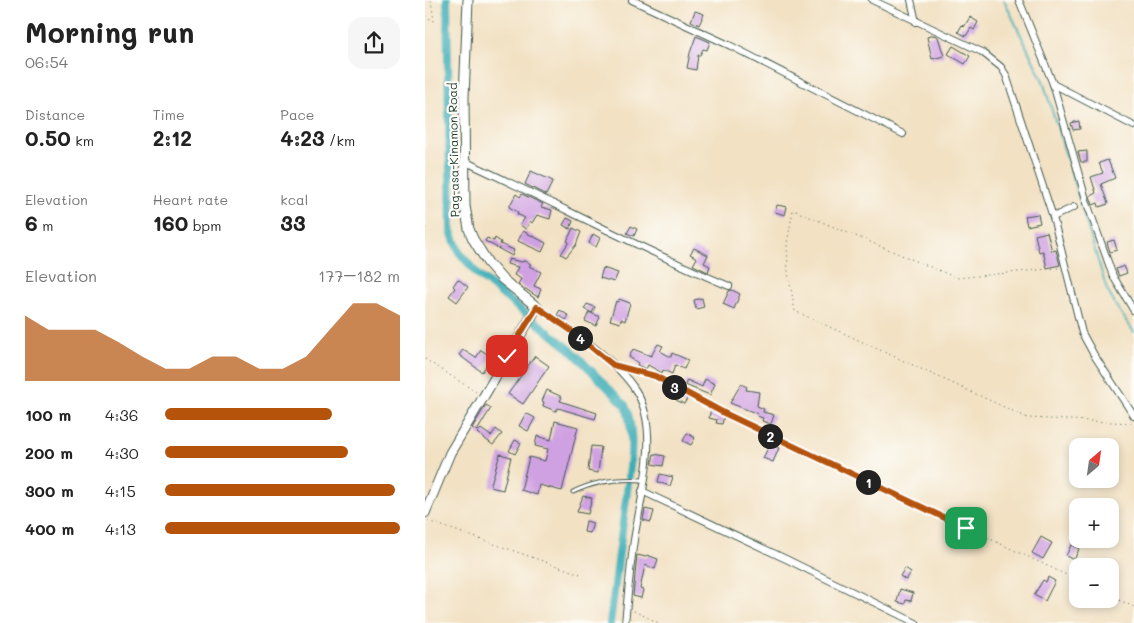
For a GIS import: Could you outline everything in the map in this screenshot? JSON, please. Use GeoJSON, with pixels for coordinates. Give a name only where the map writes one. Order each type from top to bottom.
{"type":"FeatureCollection","features":[{"type":"Feature","properties":{"kind":"street","name":"Pag-asa-Kinamon Road"},"geometry":{"type":"LineString","coordinates":[[467,0],[464,97],[466,218],[473,239],[488,263],[537,307]]}},
{"type":"Feature","properties":{"kind":"street"},"geometry":{"type":"LineString","coordinates":[[632,0],[731,46],[903,134]]}},
{"type":"Feature","properties":{"kind":"street"},"geometry":{"type":"LineString","coordinates":[[872,0],[982,52],[1001,66],[1006,75],[1053,217],[1082,333],[1087,344],[1134,416]]}},
{"type":"Feature","properties":{"kind":"street"},"geometry":{"type":"LineString","coordinates":[[911,0],[916,22]]}},
{"type":"Feature","properties":{"kind":"street"},"geometry":{"type":"LineString","coordinates":[[1019,0],[1053,84],[1085,203],[1113,276],[1134,311]]}},
{"type":"Feature","properties":{"kind":"street"},"geometry":{"type":"LineString","coordinates":[[1053,84],[1134,126]]}},
{"type":"Feature","properties":{"kind":"street"},"geometry":{"type":"LineString","coordinates":[[466,162],[670,261],[729,286]]}},
{"type":"Feature","properties":{"kind":"street"},"geometry":{"type":"LineString","coordinates":[[1053,217],[1074,207]]}},
{"type":"Feature","properties":{"kind":"street"},"geometry":{"type":"LineString","coordinates":[[425,513],[450,453],[537,307],[569,329],[613,365],[635,389],[646,415],[647,450],[644,480],[634,542],[625,623]]}},
{"type":"Feature","properties":{"kind":"street"},"geometry":{"type":"LineString","coordinates":[[642,490],[916,623]]}},
{"type":"Feature","properties":{"kind":"lane"},"geometry":{"type":"LineString","coordinates":[[573,492],[597,482],[644,480]]}},
{"type":"Feature","properties":{"kind":"path"},"geometry":{"type":"LineString","coordinates":[[425,16],[434,21],[431,0]]}},
{"type":"Feature","properties":{"kind":"path"},"geometry":{"type":"LineString","coordinates":[[1066,268],[957,278],[793,210],[787,244],[795,311],[1028,418],[1134,423]]}},
{"type":"Feature","properties":{"kind":"path"},"geometry":{"type":"LineString","coordinates":[[425,359],[483,397]]}},
{"type":"Feature","properties":{"kind":"path"},"geometry":{"type":"LineString","coordinates":[[613,365],[655,376],[724,413],[1069,576]]}},
{"type":"Feature","properties":{"kind":"path"},"geometry":{"type":"LineString","coordinates":[[425,520],[583,575]]}},
{"type":"Feature","properties":{"kind":"path"},"geometry":{"type":"LineString","coordinates":[[1119,600],[1134,607]]}},
{"type":"Feature","properties":{"kind":"path"},"geometry":{"type":"LineString","coordinates":[[627,608],[659,623]]}},
{"type":"Feature","properties":{"kind":"building"},"geometry":{"type":"Polygon","coordinates":[[[695,11],[704,14],[699,25],[691,21],[695,11]]]}},
{"type":"Feature","properties":{"kind":"building"},"geometry":{"type":"Polygon","coordinates":[[[970,17],[978,22],[974,30],[971,28],[966,36],[958,32],[962,25],[964,27],[970,17]]]}},
{"type":"Feature","properties":{"kind":"building"},"geometry":{"type":"Polygon","coordinates":[[[934,35],[938,37],[944,56],[932,59],[927,37],[934,35]]]}},
{"type":"Feature","properties":{"kind":"building"},"geometry":{"type":"Polygon","coordinates":[[[696,36],[710,42],[707,50],[703,49],[700,55],[698,55],[696,70],[687,68],[696,36]]]}},
{"type":"Feature","properties":{"kind":"building"},"geometry":{"type":"Polygon","coordinates":[[[953,46],[970,56],[965,64],[948,54],[953,46]]]}},
{"type":"Feature","properties":{"kind":"building"},"geometry":{"type":"Polygon","coordinates":[[[1079,121],[1080,129],[1073,130],[1071,123],[1079,121]]]}},
{"type":"Feature","properties":{"kind":"building"},"geometry":{"type":"Polygon","coordinates":[[[1087,151],[1087,162],[1081,162],[1078,152],[1087,151]]]}},
{"type":"Feature","properties":{"kind":"building"},"geometry":{"type":"Polygon","coordinates":[[[1108,160],[1115,178],[1101,184],[1108,204],[1099,207],[1098,203],[1093,205],[1090,196],[1096,193],[1091,177],[1103,173],[1099,163],[1108,160]]]}},
{"type":"Feature","properties":{"kind":"building"},"geometry":{"type":"Polygon","coordinates":[[[531,171],[553,181],[546,195],[525,184],[531,171]]]}},
{"type":"Feature","properties":{"kind":"building"},"geometry":{"type":"Polygon","coordinates":[[[516,194],[520,197],[522,194],[543,204],[541,207],[552,210],[550,219],[537,215],[532,223],[530,221],[526,229],[520,225],[525,218],[509,207],[516,194]]]}},
{"type":"Feature","properties":{"kind":"building"},"geometry":{"type":"Polygon","coordinates":[[[777,205],[787,207],[785,215],[775,212],[777,205]]]}},
{"type":"Feature","properties":{"kind":"building"},"geometry":{"type":"Polygon","coordinates":[[[1038,214],[1040,223],[1027,226],[1025,216],[1038,214]]]}},
{"type":"Feature","properties":{"kind":"building"},"geometry":{"type":"Polygon","coordinates":[[[567,218],[573,221],[570,229],[563,225],[567,218]]]}},
{"type":"Feature","properties":{"kind":"building"},"geometry":{"type":"Polygon","coordinates":[[[631,226],[637,229],[634,236],[627,233],[631,226]]]}},
{"type":"Feature","properties":{"kind":"building"},"geometry":{"type":"Polygon","coordinates":[[[573,228],[581,232],[576,245],[566,257],[561,254],[569,242],[567,241],[573,228]]]}},
{"type":"Feature","properties":{"kind":"building"},"geometry":{"type":"Polygon","coordinates":[[[523,231],[546,243],[542,252],[518,241],[523,231]]]}},
{"type":"Feature","properties":{"kind":"building"},"geometry":{"type":"Polygon","coordinates":[[[1047,232],[1052,251],[1056,250],[1060,265],[1047,268],[1043,251],[1039,252],[1035,235],[1047,232]]]}},
{"type":"Feature","properties":{"kind":"building"},"geometry":{"type":"Polygon","coordinates":[[[593,234],[600,238],[596,247],[589,243],[593,234]]]}},
{"type":"Feature","properties":{"kind":"building"},"geometry":{"type":"Polygon","coordinates":[[[487,238],[494,241],[495,238],[501,242],[500,244],[514,250],[512,256],[485,241],[487,238]]]}},
{"type":"Feature","properties":{"kind":"building"},"geometry":{"type":"Polygon","coordinates":[[[1114,240],[1117,250],[1110,252],[1107,242],[1114,240]]]}},
{"type":"Feature","properties":{"kind":"building"},"geometry":{"type":"Polygon","coordinates":[[[694,248],[708,255],[704,263],[710,266],[708,272],[693,265],[697,258],[690,254],[694,248]]]}},
{"type":"Feature","properties":{"kind":"building"},"geometry":{"type":"Polygon","coordinates":[[[509,259],[525,261],[531,264],[529,266],[541,272],[534,286],[541,289],[538,297],[518,284],[521,279],[514,275],[518,267],[507,264],[509,259]]]}},
{"type":"Feature","properties":{"kind":"building"},"geometry":{"type":"Polygon","coordinates":[[[1124,266],[1127,273],[1119,276],[1116,269],[1124,266]]]}},
{"type":"Feature","properties":{"kind":"building"},"geometry":{"type":"Polygon","coordinates":[[[603,268],[618,273],[614,282],[600,278],[603,268]]]}},
{"type":"Feature","properties":{"kind":"building"},"geometry":{"type":"Polygon","coordinates":[[[458,279],[468,287],[457,302],[449,296],[455,288],[453,286],[458,279]]]}},
{"type":"Feature","properties":{"kind":"building"},"geometry":{"type":"Polygon","coordinates":[[[732,290],[740,294],[734,309],[723,304],[729,291],[732,290]]]}},
{"type":"Feature","properties":{"kind":"building"},"geometry":{"type":"Polygon","coordinates":[[[702,298],[704,307],[696,309],[694,300],[702,298]]]}},
{"type":"Feature","properties":{"kind":"building"},"geometry":{"type":"Polygon","coordinates":[[[619,299],[630,303],[625,321],[621,319],[620,323],[610,320],[616,301],[618,302],[619,299]]]}},
{"type":"Feature","properties":{"kind":"building"},"geometry":{"type":"Polygon","coordinates":[[[587,304],[595,307],[592,313],[584,309],[587,304]]]}},
{"type":"Feature","properties":{"kind":"building"},"geometry":{"type":"Polygon","coordinates":[[[560,310],[569,316],[566,320],[557,315],[560,310]]]}},
{"type":"Feature","properties":{"kind":"building"},"geometry":{"type":"Polygon","coordinates":[[[589,312],[600,317],[596,326],[585,321],[589,312]]]}},
{"type":"Feature","properties":{"kind":"building"},"geometry":{"type":"Polygon","coordinates":[[[658,344],[663,346],[660,351],[671,357],[672,353],[688,360],[684,369],[675,365],[672,374],[663,370],[662,373],[648,365],[646,369],[637,365],[638,363],[629,357],[633,349],[651,356],[658,344]]]}},
{"type":"Feature","properties":{"kind":"building"},"geometry":{"type":"Polygon","coordinates":[[[463,350],[476,358],[481,350],[492,357],[482,372],[459,355],[463,350]]]}},
{"type":"Feature","properties":{"kind":"building"},"geometry":{"type":"Polygon","coordinates":[[[535,356],[549,366],[523,404],[508,394],[535,356]]]}},
{"type":"Feature","properties":{"kind":"building"},"geometry":{"type":"Polygon","coordinates":[[[705,379],[715,384],[710,395],[685,385],[687,380],[702,387],[705,379]]]}},
{"type":"Feature","properties":{"kind":"building"},"geometry":{"type":"Polygon","coordinates":[[[741,384],[747,387],[746,390],[759,392],[757,406],[764,409],[763,412],[774,415],[771,424],[762,421],[763,418],[757,416],[758,414],[730,403],[741,384]]]}},
{"type":"Feature","properties":{"kind":"building"},"geometry":{"type":"Polygon","coordinates":[[[547,390],[562,397],[560,401],[597,413],[595,419],[558,408],[556,411],[543,406],[544,402],[542,401],[547,390]]]}},
{"type":"Feature","properties":{"kind":"building"},"geometry":{"type":"Polygon","coordinates":[[[677,391],[688,397],[684,404],[676,400],[677,398],[674,396],[677,391]]]}},
{"type":"Feature","properties":{"kind":"building"},"geometry":{"type":"Polygon","coordinates":[[[486,405],[491,408],[477,431],[472,428],[486,405]]]}},
{"type":"Feature","properties":{"kind":"building"},"geometry":{"type":"Polygon","coordinates":[[[711,409],[725,412],[722,424],[716,423],[717,420],[709,418],[711,409]]]}},
{"type":"Feature","properties":{"kind":"building"},"geometry":{"type":"Polygon","coordinates":[[[526,413],[535,418],[528,431],[519,426],[526,413]]]}},
{"type":"Feature","properties":{"kind":"building"},"geometry":{"type":"Polygon","coordinates":[[[555,421],[578,427],[562,491],[539,485],[537,495],[521,490],[529,457],[545,461],[548,449],[535,446],[537,436],[551,440],[555,421]]]}},
{"type":"Feature","properties":{"kind":"building"},"geometry":{"type":"Polygon","coordinates":[[[481,429],[491,436],[496,429],[502,434],[493,445],[477,433],[481,429]]]}},
{"type":"Feature","properties":{"kind":"building"},"geometry":{"type":"Polygon","coordinates":[[[687,433],[695,438],[691,445],[683,441],[687,433]]]}},
{"type":"Feature","properties":{"kind":"building"},"geometry":{"type":"Polygon","coordinates":[[[515,440],[521,443],[515,454],[509,451],[515,440]]]}},
{"type":"Feature","properties":{"kind":"building"},"geometry":{"type":"Polygon","coordinates":[[[770,444],[779,448],[773,462],[763,458],[770,444]]]}},
{"type":"Feature","properties":{"kind":"building"},"geometry":{"type":"Polygon","coordinates":[[[591,446],[601,447],[598,473],[588,471],[591,446]]]}},
{"type":"Feature","properties":{"kind":"building"},"geometry":{"type":"Polygon","coordinates":[[[500,454],[511,457],[503,490],[490,487],[500,454]]]}},
{"type":"Feature","properties":{"kind":"building"},"geometry":{"type":"Polygon","coordinates":[[[654,454],[665,456],[663,466],[652,464],[654,454]]]}},
{"type":"Feature","properties":{"kind":"building"},"geometry":{"type":"Polygon","coordinates":[[[660,474],[673,477],[670,486],[658,482],[660,474]]]}},
{"type":"Feature","properties":{"kind":"building"},"geometry":{"type":"Polygon","coordinates":[[[583,496],[592,498],[588,514],[577,512],[583,496]]]}},
{"type":"Feature","properties":{"kind":"building"},"geometry":{"type":"Polygon","coordinates":[[[645,509],[654,511],[651,522],[643,520],[645,509]]]}},
{"type":"Feature","properties":{"kind":"building"},"geometry":{"type":"Polygon","coordinates":[[[586,521],[593,523],[590,533],[584,532],[586,521]]]}},
{"type":"Feature","properties":{"kind":"building"},"geometry":{"type":"Polygon","coordinates":[[[1041,537],[1052,543],[1043,559],[1032,553],[1041,537]]]}},
{"type":"Feature","properties":{"kind":"building"},"geometry":{"type":"Polygon","coordinates":[[[1070,548],[1079,549],[1075,558],[1066,556],[1070,548]]]}},
{"type":"Feature","properties":{"kind":"building"},"geometry":{"type":"Polygon","coordinates":[[[637,555],[646,557],[647,555],[658,559],[655,569],[645,565],[640,589],[643,590],[641,598],[633,596],[637,555]]]}},
{"type":"Feature","properties":{"kind":"building"},"geometry":{"type":"Polygon","coordinates":[[[905,568],[911,572],[906,580],[900,576],[905,568]]]}},
{"type":"Feature","properties":{"kind":"building"},"geometry":{"type":"Polygon","coordinates":[[[1048,577],[1055,581],[1045,601],[1034,595],[1043,580],[1046,582],[1048,577]]]}},
{"type":"Feature","properties":{"kind":"building"},"geometry":{"type":"Polygon","coordinates":[[[900,589],[913,593],[911,601],[906,600],[905,604],[897,602],[900,589]]]}},
{"type":"Feature","properties":{"kind":"waterway"},"geometry":{"type":"LineString","coordinates":[[447,0],[451,231],[459,252],[478,275],[526,314]]}},
{"type":"Feature","properties":{"kind":"waterway"},"geometry":{"type":"LineString","coordinates":[[1004,0],[1043,81],[1107,290],[1134,332]]}},
{"type":"Feature","properties":{"kind":"waterway"},"geometry":{"type":"LineString","coordinates":[[535,321],[572,351],[625,405],[631,431],[629,476]]}},
{"type":"Feature","properties":{"kind":"waterway"},"geometry":{"type":"LineString","coordinates":[[610,623],[628,484]]}},
{"type":"Feature","properties":{"kind":"route"},"geometry":{"type":"LineString","coordinates":[[507,356],[537,307],[569,329],[613,365],[655,376],[724,413],[966,528]]}}]}
